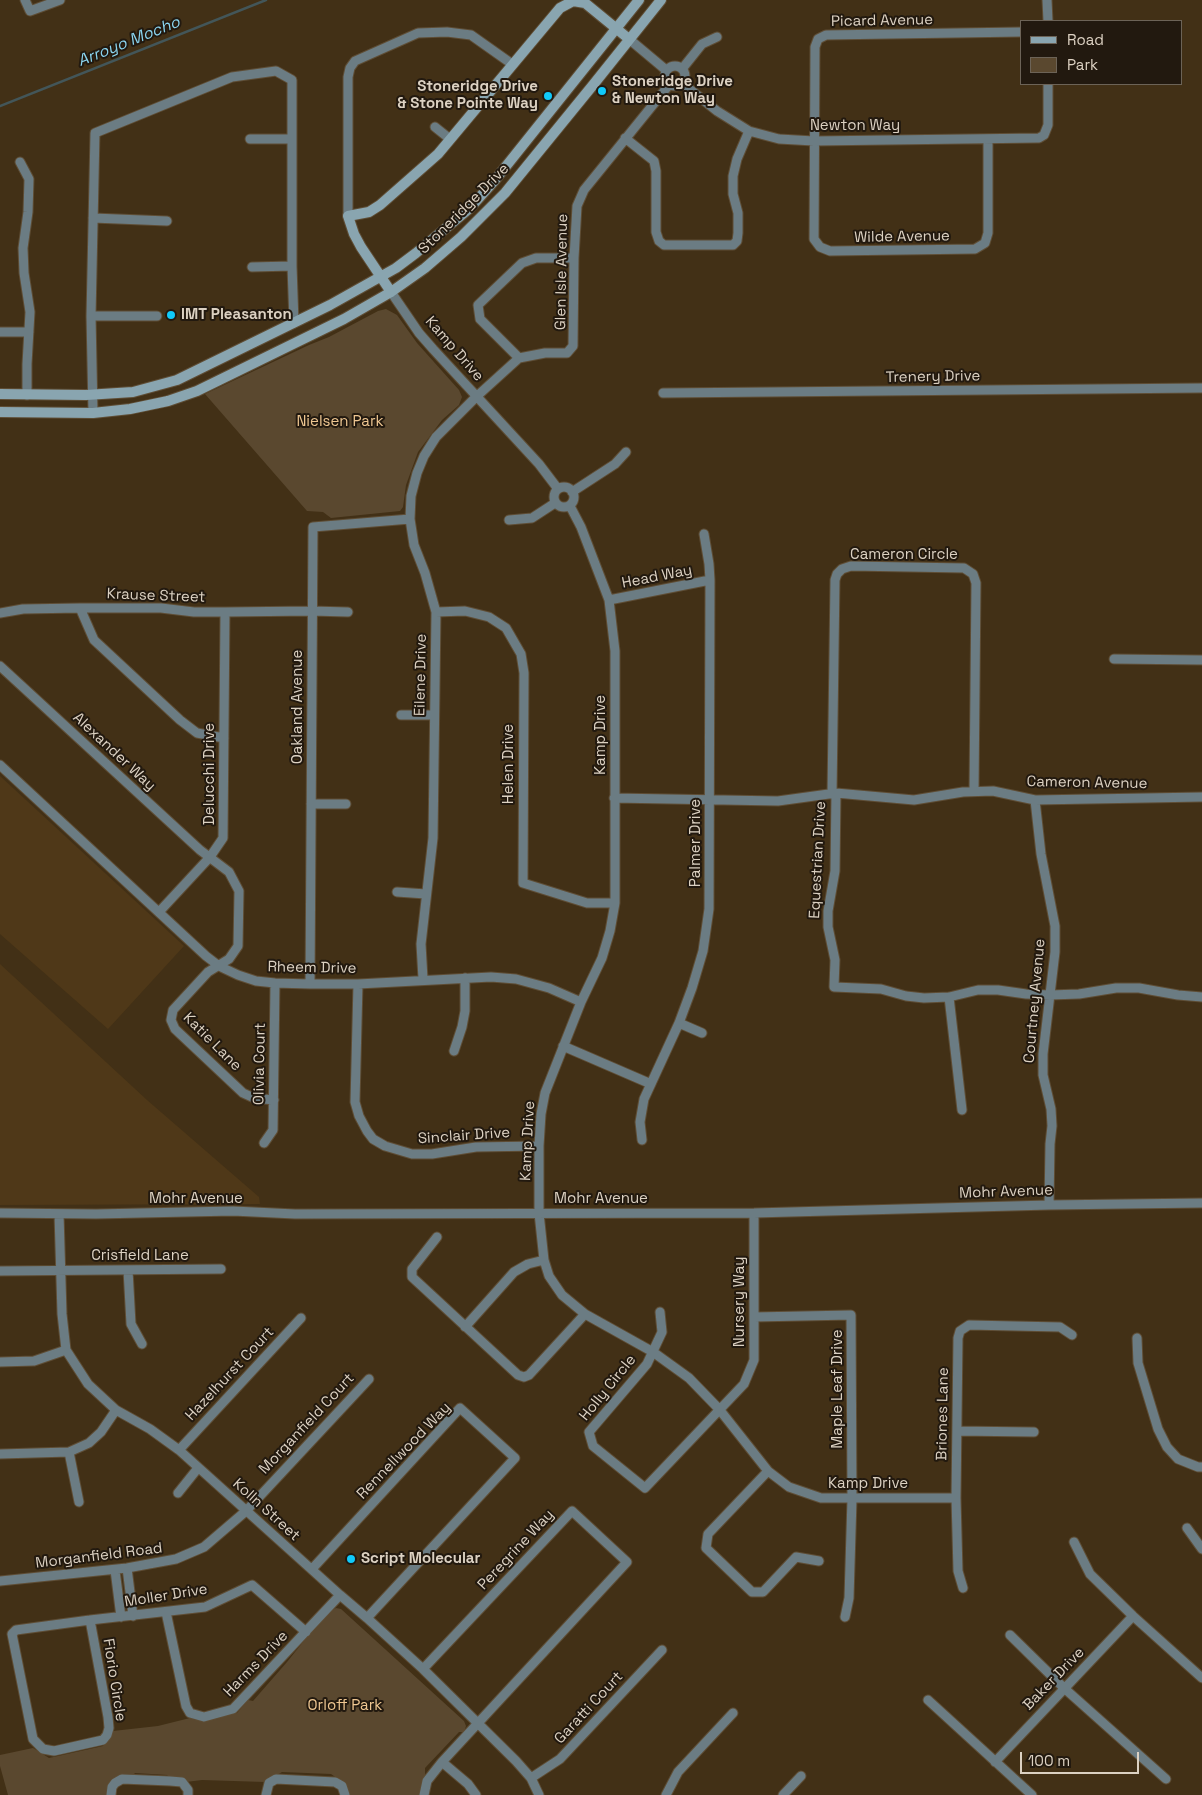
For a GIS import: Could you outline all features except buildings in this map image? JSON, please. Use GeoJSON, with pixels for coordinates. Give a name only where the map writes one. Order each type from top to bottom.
{"type":"FeatureCollection","features":[{"type":"Feature","properties":{"kind":"main road","name":"Stoneridge Drive"},"geometry":{"type":"LineString","coordinates":[[0,394],[133,392],[177,380],[330,305],[382,277],[416,253],[470,208],[559,102],[639,0]]}},
{"type":"Feature","properties":{"kind":"main road","name":"Stoneridge Drive"},"geometry":{"type":"LineString","coordinates":[[0,412],[93,413],[168,402],[197,391],[344,319],[391,292],[425,268],[454,243],[505,192],[594,86],[660,0]]}},
{"type":"Feature","properties":{"kind":"main road"},"geometry":{"type":"LineString","coordinates":[[391,292],[361,247],[348,216],[369,212],[380,206],[438,154],[560,8],[573,1],[585,4],[629,39]]}},
{"type":"Feature","properties":{"kind":"street"},"geometry":{"type":"LineString","coordinates":[[26,0],[30,11],[60,0]]}},
{"type":"Feature","properties":{"kind":"street"},"geometry":{"type":"LineString","coordinates":[[1047,0],[1048,20]]}},
{"type":"Feature","properties":{"kind":"street"},"geometry":{"type":"LineString","coordinates":[[348,216],[348,77],[350,68],[355,61],[418,34],[447,32],[471,35],[512,64]]}},
{"type":"Feature","properties":{"kind":"street","name":"Picard Avenue"},"geometry":{"type":"LineString","coordinates":[[814,141],[815,47],[818,39],[826,35],[1020,32]]}},
{"type":"Feature","properties":{"kind":"street"},"geometry":{"type":"LineString","coordinates":[[682,69],[702,44],[717,37]]}},
{"type":"Feature","properties":{"kind":"street"},"geometry":{"type":"LineString","coordinates":[[629,39],[666,70]]}},
{"type":"Feature","properties":{"kind":"street"},"geometry":{"type":"LineString","coordinates":[[674,66],[682,69],[685,76],[682,84],[676,86],[669,84],[664,78],[666,70],[674,66]]}},
{"type":"Feature","properties":{"kind":"street"},"geometry":{"type":"LineString","coordinates":[[93,413],[91,316],[95,133],[232,77],[276,71],[292,80],[292,266],[294,323]]}},
{"type":"Feature","properties":{"kind":"street","name":"Glen Isle Avenue"},"geometry":{"type":"LineString","coordinates":[[519,358],[545,353],[567,353],[573,346],[574,258],[577,206],[584,190],[669,84]]}},
{"type":"Feature","properties":{"kind":"street","name":"Newton Way"},"geometry":{"type":"LineString","coordinates":[[682,84],[717,111],[749,130],[779,139],[814,141],[1033,139],[1044,135],[1048,125],[1048,85]]}},
{"type":"Feature","properties":{"kind":"street"},"geometry":{"type":"LineString","coordinates":[[435,128],[450,139]]}},
{"type":"Feature","properties":{"kind":"street"},"geometry":{"type":"LineString","coordinates":[[625,138],[654,160],[656,171],[656,232],[659,241],[664,245],[733,245],[737,241],[738,233],[738,213],[733,194],[733,176],[736,159],[749,130]]}},
{"type":"Feature","properties":{"kind":"street"},"geometry":{"type":"LineString","coordinates":[[250,139],[292,139]]}},
{"type":"Feature","properties":{"kind":"street","name":"Wilde Avenue"},"geometry":{"type":"LineString","coordinates":[[814,141],[814,239],[820,247],[830,251],[975,250],[985,243],[988,233],[988,139]]}},
{"type":"Feature","properties":{"kind":"street"},"geometry":{"type":"LineString","coordinates":[[20,162],[29,179],[28,212],[23,248],[24,273],[30,312],[27,395]]}},
{"type":"Feature","properties":{"kind":"street"},"geometry":{"type":"LineString","coordinates":[[93,218],[167,221]]}},
{"type":"Feature","properties":{"kind":"street"},"geometry":{"type":"LineString","coordinates":[[476,397],[519,358],[480,319],[478,305],[522,263],[536,258],[574,258]]}},
{"type":"Feature","properties":{"kind":"street"},"geometry":{"type":"LineString","coordinates":[[252,266],[292,266]]}},
{"type":"Feature","properties":{"kind":"street","name":"Kamp Drive"},"geometry":{"type":"LineString","coordinates":[[391,292],[419,333],[539,464],[558,489]]}},
{"type":"Feature","properties":{"kind":"street"},"geometry":{"type":"LineString","coordinates":[[91,316],[157,316]]}},
{"type":"Feature","properties":{"kind":"street"},"geometry":{"type":"LineString","coordinates":[[0,332],[28,332]]}},
{"type":"Feature","properties":{"kind":"street","name":"Trenery Drive"},"geometry":{"type":"LineString","coordinates":[[663,393],[1202,388]]}},
{"type":"Feature","properties":{"kind":"street","name":"Eilene Drive"},"geometry":{"type":"LineString","coordinates":[[423,979],[421,944],[433,838],[436,612],[414,545],[410,519],[411,496],[424,456],[436,437],[476,397]]}},
{"type":"Feature","properties":{"kind":"street"},"geometry":{"type":"LineString","coordinates":[[572,492],[615,464],[626,452]]}},
{"type":"Feature","properties":{"kind":"street"},"geometry":{"type":"LineString","coordinates":[[566,488],[572,492],[574,499],[570,506],[562,507],[555,503],[554,495],[558,489],[566,488]]}},
{"type":"Feature","properties":{"kind":"street"},"geometry":{"type":"LineString","coordinates":[[509,520],[532,518],[555,503]]}},
{"type":"Feature","properties":{"kind":"street","name":"Kamp Drive"},"geometry":{"type":"LineString","coordinates":[[570,506],[581,527],[609,600],[615,651],[615,903],[610,931],[602,958],[563,1046],[545,1093],[541,1114],[539,1146],[540,1213],[544,1260],[549,1276],[562,1295],[585,1314],[653,1352],[689,1378],[719,1408],[768,1470],[789,1487],[821,1498],[956,1498]]}},
{"type":"Feature","properties":{"kind":"street","name":"Oakland Avenue"},"geometry":{"type":"LineString","coordinates":[[310,984],[313,527],[410,519]]}},
{"type":"Feature","properties":{"kind":"street","name":"Palmer Drive"},"geometry":{"type":"LineString","coordinates":[[642,1140],[640,1122],[644,1099],[679,1023],[703,951],[709,909],[710,580],[704,534]]}},
{"type":"Feature","properties":{"kind":"street","name":"Cameron Circle"},"geometry":{"type":"LineString","coordinates":[[834,793],[835,580],[837,574],[842,569],[851,566],[964,568],[973,574],[976,583],[974,791]]}},
{"type":"Feature","properties":{"kind":"street","name":"Head Way"},"geometry":{"type":"LineString","coordinates":[[609,600],[710,580]]}},
{"type":"Feature","properties":{"kind":"street"},"geometry":{"type":"LineString","coordinates":[[80,608],[94,640],[180,720],[197,733],[224,738]]}},
{"type":"Feature","properties":{"kind":"street","name":"Krause Street"},"geometry":{"type":"LineString","coordinates":[[0,613],[23,609],[80,608],[161,608],[194,612],[348,612]]}},
{"type":"Feature","properties":{"kind":"street","name":"Helen Drive"},"geometry":{"type":"LineString","coordinates":[[436,612],[465,611],[488,618],[506,628],[521,654],[524,673],[523,883],[587,903],[615,903]]}},
{"type":"Feature","properties":{"kind":"street","name":"Delucchi Drive"},"geometry":{"type":"LineString","coordinates":[[159,912],[210,857],[223,838],[225,612]]}},
{"type":"Feature","properties":{"kind":"street"},"geometry":{"type":"LineString","coordinates":[[1114,659],[1202,660]]}},
{"type":"Feature","properties":{"kind":"street","name":"Alexander Way"},"geometry":{"type":"LineString","coordinates":[[0,666],[210,857],[229,872],[240,891],[238,946],[229,959],[219,966]]}},
{"type":"Feature","properties":{"kind":"street"},"geometry":{"type":"LineString","coordinates":[[401,715],[434,715]]}},
{"type":"Feature","properties":{"kind":"street","name":"Rheem Drive"},"geometry":{"type":"LineString","coordinates":[[0,765],[219,966],[247,978],[275,983],[358,984],[423,979],[490,977],[516,979],[549,988],[581,1002]]}},
{"type":"Feature","properties":{"kind":"street","name":"Cameron Avenue"},"geometry":{"type":"LineString","coordinates":[[614,798],[778,801],[834,793],[914,800],[974,791],[993,791],[1035,800],[1202,797]]}},
{"type":"Feature","properties":{"kind":"street","name":"Equestrian Drive"},"geometry":{"type":"LineString","coordinates":[[834,793],[835,871],[828,911],[828,927],[835,960],[834,987],[881,989],[906,996],[924,998],[949,997]]}},
{"type":"Feature","properties":{"kind":"street","name":"Courtney Avenue"},"geometry":{"type":"LineString","coordinates":[[1035,800],[1041,854],[1055,926],[1055,952],[1042,1054],[1043,1075],[1051,1109],[1052,1126],[1049,1205]]}},
{"type":"Feature","properties":{"kind":"street"},"geometry":{"type":"LineString","coordinates":[[311,804],[346,804]]}},
{"type":"Feature","properties":{"kind":"street"},"geometry":{"type":"LineString","coordinates":[[398,892],[426,894]]}},
{"type":"Feature","properties":{"kind":"street","name":"Katie Lane"},"geometry":{"type":"LineString","coordinates":[[219,966],[208,972],[173,1010],[170,1020],[175,1029],[243,1092],[254,1098],[274,1100]]}},
{"type":"Feature","properties":{"kind":"street"},"geometry":{"type":"LineString","coordinates":[[454,1051],[465,1011],[465,978]]}},
{"type":"Feature","properties":{"kind":"street","name":"Olivia Court"},"geometry":{"type":"LineString","coordinates":[[264,1143],[272,1130],[275,983]]}},
{"type":"Feature","properties":{"kind":"street","name":"Sinclair Drive"},"geometry":{"type":"LineString","coordinates":[[358,984],[355,1102],[359,1116],[373,1138],[385,1146],[412,1154],[432,1154],[476,1147],[539,1146]]}},
{"type":"Feature","properties":{"kind":"street"},"geometry":{"type":"LineString","coordinates":[[962,1110],[949,997],[978,990],[1050,995],[1132,988],[1202,997]]}},
{"type":"Feature","properties":{"kind":"street"},"geometry":{"type":"LineString","coordinates":[[679,1023],[702,1033]]}},
{"type":"Feature","properties":{"kind":"street"},"geometry":{"type":"LineString","coordinates":[[563,1046],[651,1084]]}},
{"type":"Feature","properties":{"kind":"street","name":"Mohr Avenue"},"geometry":{"type":"LineString","coordinates":[[0,1213],[754,1213],[1202,1203]]}},
{"type":"Feature","properties":{"kind":"street","name":"Nursery Way"},"geometry":{"type":"LineString","coordinates":[[719,1408],[744,1384],[754,1360],[754,1213]]}},
{"type":"Feature","properties":{"kind":"street","name":"Kolln Street"},"geometry":{"type":"LineString","coordinates":[[59,1214],[59,1270],[66,1350],[88,1384],[116,1410],[150,1429],[179,1450],[367,1618],[478,1722],[531,1778],[539,1795]]}},
{"type":"Feature","properties":{"kind":"street"},"geometry":{"type":"LineString","coordinates":[[437,1237],[412,1269],[412,1277],[518,1375],[524,1377],[529,1375],[585,1314]]}},
{"type":"Feature","properties":{"kind":"street"},"geometry":{"type":"LineString","coordinates":[[465,1327],[514,1272],[528,1264],[544,1260]]}},
{"type":"Feature","properties":{"kind":"street","name":"Crisfield Lane"},"geometry":{"type":"LineString","coordinates":[[0,1271],[221,1269]]}},
{"type":"Feature","properties":{"kind":"street"},"geometry":{"type":"LineString","coordinates":[[128,1270],[131,1324],[142,1344]]}},
{"type":"Feature","properties":{"kind":"street"},"geometry":{"type":"LineString","coordinates":[[653,1352],[662,1332],[660,1312]]}},
{"type":"Feature","properties":{"kind":"street","name":"Maple Leaf Drive"},"geometry":{"type":"LineString","coordinates":[[754,1317],[851,1315],[852,1499]]}},
{"type":"Feature","properties":{"kind":"street","name":"Hazelhurst Court"},"geometry":{"type":"LineString","coordinates":[[179,1450],[301,1318]]}},
{"type":"Feature","properties":{"kind":"street","name":"Briones Lane"},"geometry":{"type":"LineString","coordinates":[[963,1588],[958,1571],[956,1498],[958,1338],[960,1331],[969,1325],[1060,1327],[1072,1335]]}},
{"type":"Feature","properties":{"kind":"street"},"geometry":{"type":"LineString","coordinates":[[1137,1338],[1138,1363],[1158,1428],[1167,1447],[1178,1459],[1202,1467]]}},
{"type":"Feature","properties":{"kind":"street"},"geometry":{"type":"LineString","coordinates":[[0,1362],[34,1361],[66,1350]]}},
{"type":"Feature","properties":{"kind":"street","name":"Holly Circle"},"geometry":{"type":"LineString","coordinates":[[653,1352],[647,1364],[588,1432],[593,1446],[645,1488],[719,1408]]}},
{"type":"Feature","properties":{"kind":"street","name":"Morganfield Court"},"geometry":{"type":"LineString","coordinates":[[246,1511],[368,1379]]}},
{"type":"Feature","properties":{"kind":"street","name":"Rennellwood Way"},"geometry":{"type":"LineString","coordinates":[[312,1569],[460,1408],[515,1458],[367,1618]]}},
{"type":"Feature","properties":{"kind":"street"},"geometry":{"type":"LineString","coordinates":[[0,1454],[69,1452],[89,1442],[101,1432],[116,1410]]}},
{"type":"Feature","properties":{"kind":"street"},"geometry":{"type":"LineString","coordinates":[[957,1431],[1034,1432]]}},
{"type":"Feature","properties":{"kind":"street"},"geometry":{"type":"LineString","coordinates":[[69,1452],[79,1502]]}},
{"type":"Feature","properties":{"kind":"street"},"geometry":{"type":"LineString","coordinates":[[178,1493],[198,1468]]}},
{"type":"Feature","properties":{"kind":"street"},"geometry":{"type":"LineString","coordinates":[[768,1470],[708,1534],[706,1548],[752,1592],[763,1592],[796,1557],[819,1561]]}},
{"type":"Feature","properties":{"kind":"street"},"geometry":{"type":"LineString","coordinates":[[845,1617],[849,1598],[852,1499]]}},
{"type":"Feature","properties":{"kind":"street","name":"Morganfield Road"},"geometry":{"type":"LineString","coordinates":[[0,1582],[115,1570],[176,1559],[204,1547],[246,1511]]}},
{"type":"Feature","properties":{"kind":"street","name":"Peregrine Way"},"geometry":{"type":"LineString","coordinates":[[423,1670],[572,1511],[627,1562],[478,1722]]}},
{"type":"Feature","properties":{"kind":"street"},"geometry":{"type":"LineString","coordinates":[[1187,1528],[1202,1549]]}},
{"type":"Feature","properties":{"kind":"street"},"geometry":{"type":"LineString","coordinates":[[1074,1542],[1090,1574],[1133,1616],[1202,1678]]}},
{"type":"Feature","properties":{"kind":"street"},"geometry":{"type":"LineString","coordinates":[[127,1568],[133,1616]]}},
{"type":"Feature","properties":{"kind":"street"},"geometry":{"type":"LineString","coordinates":[[115,1570],[121,1617]]}},
{"type":"Feature","properties":{"kind":"street","name":"Moller Drive"},"geometry":{"type":"LineString","coordinates":[[12,1634],[16,1630],[205,1607],[252,1585],[306,1632]]}},
{"type":"Feature","properties":{"kind":"street","name":"Harms Drive"},"geometry":{"type":"LineString","coordinates":[[166,1612],[186,1706],[190,1713],[204,1716],[233,1709],[340,1595]]}},
{"type":"Feature","properties":{"kind":"street","name":"Baker Drive"},"geometry":{"type":"LineString","coordinates":[[995,1762],[1133,1616]]}},
{"type":"Feature","properties":{"kind":"street","name":"Fiorio Circle"},"geometry":{"type":"LineString","coordinates":[[12,1634],[33,1739],[43,1749],[54,1751],[103,1740],[109,1728],[90,1620]]}},
{"type":"Feature","properties":{"kind":"street"},"geometry":{"type":"LineString","coordinates":[[1010,1635],[1064,1688],[1166,1779]]}},
{"type":"Feature","properties":{"kind":"street","name":"Garatti Court"},"geometry":{"type":"LineString","coordinates":[[531,1778],[560,1759],[662,1650]]}},
{"type":"Feature","properties":{"kind":"street"},"geometry":{"type":"LineString","coordinates":[[928,1700],[1032,1795]]}},
{"type":"Feature","properties":{"kind":"street"},"geometry":{"type":"LineString","coordinates":[[666,1795],[678,1772],[733,1713]]}},
{"type":"Feature","properties":{"kind":"street"},"geometry":{"type":"LineString","coordinates":[[424,1795],[427,1781],[478,1722]]}},
{"type":"Feature","properties":{"kind":"street"},"geometry":{"type":"LineString","coordinates":[[442,1762],[468,1784],[476,1795]]}},
{"type":"Feature","properties":{"kind":"street"},"geometry":{"type":"LineString","coordinates":[[783,1795],[801,1776]]}},
{"type":"Feature","properties":{"kind":"street"},"geometry":{"type":"LineString","coordinates":[[111,1795],[112,1787],[122,1779],[182,1782],[188,1790],[188,1795]]}},
{"type":"Feature","properties":{"kind":"street"},"geometry":{"type":"LineString","coordinates":[[266,1795],[269,1783],[276,1779],[335,1782],[342,1786],[345,1795]]}},
{"type":"Feature","properties":{"kind":"shaded area"},"geometry":{"type":"Polygon","coordinates":[[[0,776],[184,946],[108,1029],[0,934],[0,776]]]}},
{"type":"Feature","properties":{"kind":"shaded area"},"geometry":{"type":"Polygon","coordinates":[[[0,964],[147,1100],[259,1197],[260,1204],[0,1205],[0,964]]]}},
{"type":"Feature","properties":{"kind":"green space","name":"Nielsen Park"},"geometry":{"type":"Polygon","coordinates":[[[386,309],[397,315],[417,343],[459,390],[462,397],[459,405],[442,420],[418,452],[406,485],[403,507],[400,511],[331,518],[323,512],[307,511],[205,394],[329,337],[378,311],[386,309]]]}},
{"type":"Feature","properties":{"kind":"green space","name":"Orloff Park"},"geometry":{"type":"Polygon","coordinates":[[[336,1608],[341,1609],[464,1721],[466,1726],[464,1732],[459,1732],[425,1768],[425,1777],[419,1795],[349,1795],[344,1783],[331,1774],[282,1772],[265,1782],[202,1780],[186,1782],[170,1778],[167,1775],[135,1773],[132,1776],[109,1784],[107,1795],[8,1795],[0,1766],[0,1755],[33,1748],[49,1758],[103,1746],[113,1731],[158,1726],[190,1718],[204,1720],[237,1713],[248,1700],[253,1701],[311,1632],[336,1608]]]}},
{"type":"Feature","properties":{"kind":"waterway","name":"Arroyo Mocho"},"geometry":{"type":"LineString","coordinates":[[0,106],[266,0]]}},
{"type":"Feature","properties":{"kind":"place","name":"Stoneridge Drive & Newton Way"},"geometry":{"type":"Point","coordinates":[602,91]}},
{"type":"Feature","properties":{"kind":"place","name":"Stoneridge Drive & Stone Pointe Way"},"geometry":{"type":"Point","coordinates":[548,96]}},
{"type":"Feature","properties":{"kind":"place","name":"IMT Pleasanton"},"geometry":{"type":"Point","coordinates":[171,315]}},
{"type":"Feature","properties":{"kind":"place","name":"Script Molecular"},"geometry":{"type":"Point","coordinates":[351,1559]}}]}
